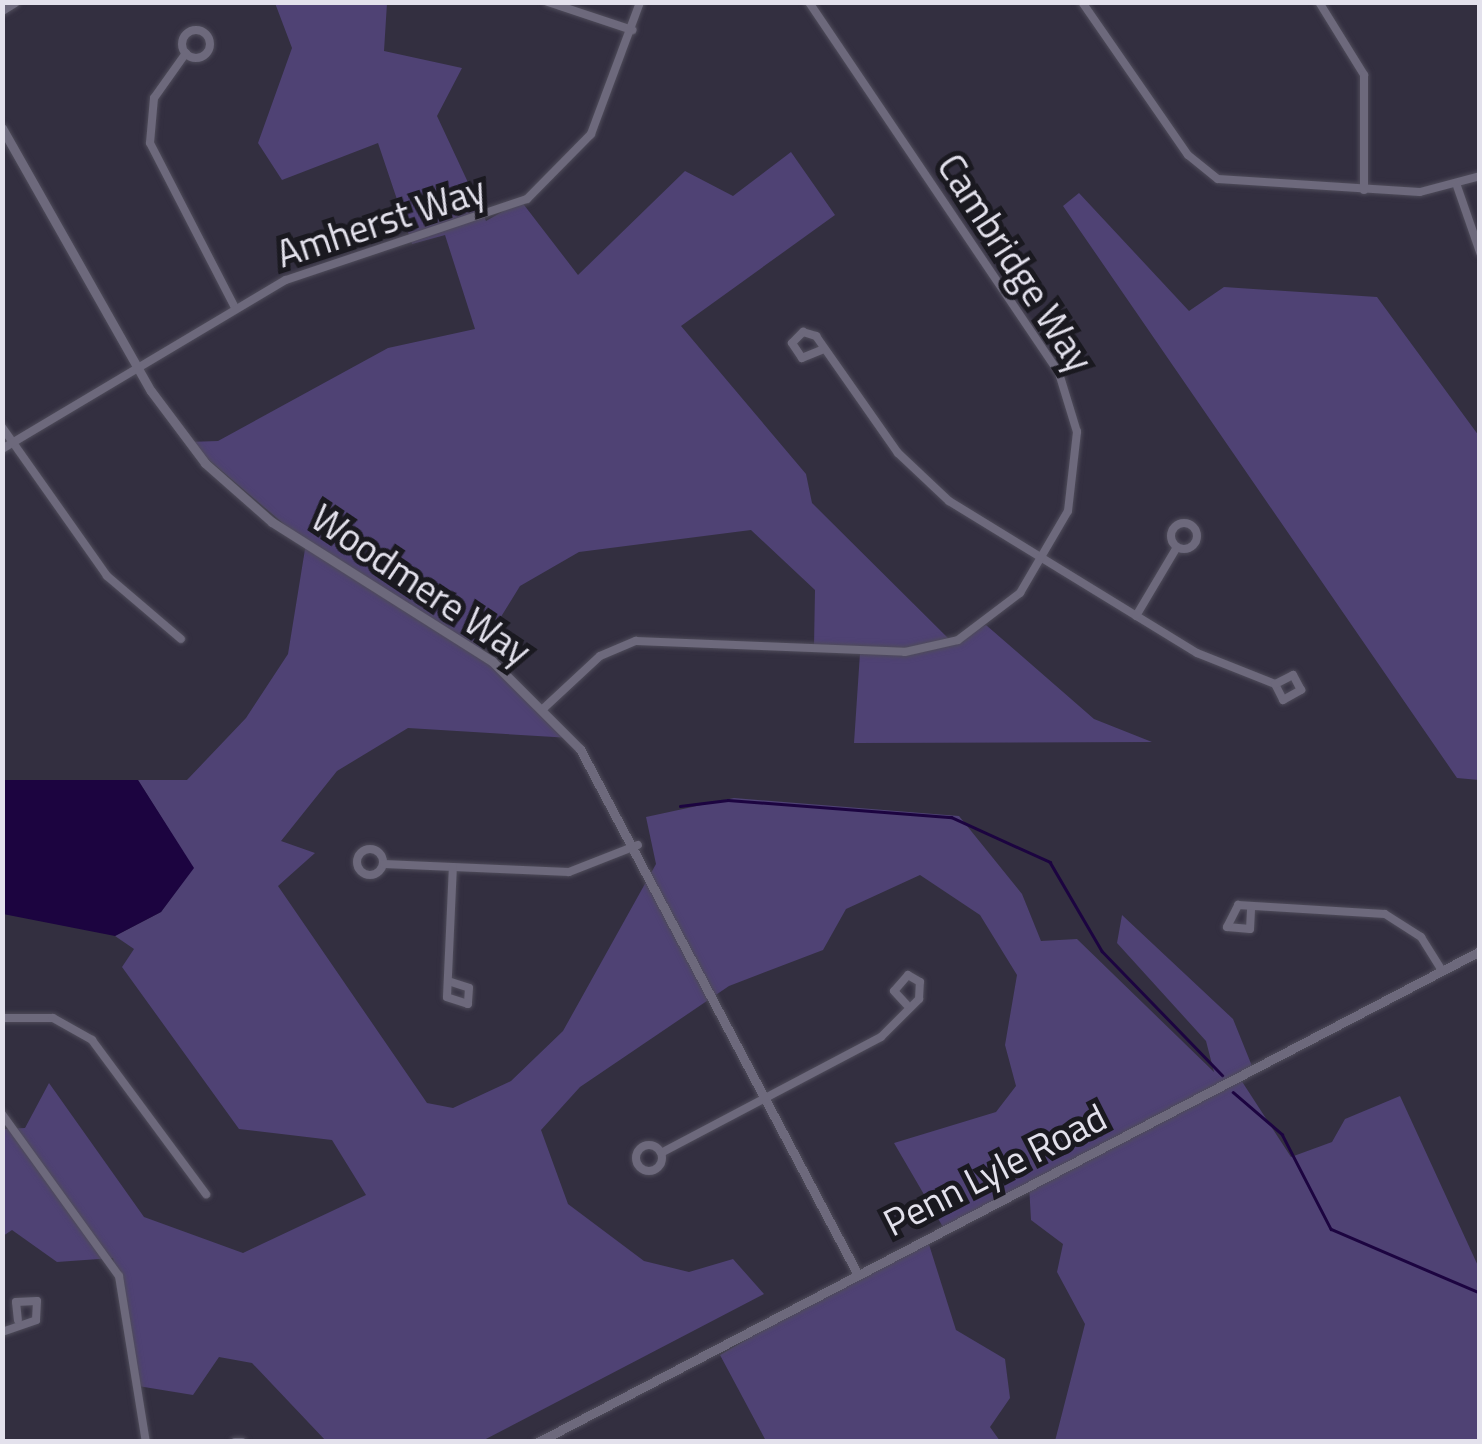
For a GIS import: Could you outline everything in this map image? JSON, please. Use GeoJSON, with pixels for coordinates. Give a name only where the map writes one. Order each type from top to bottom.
{"type":"FeatureCollection","features":[{"type":"Feature","properties":{"kind":"main road"},"geometry":{"type":"LineString","coordinates":[[2,10],[15,2]]}},
{"type":"Feature","properties":{"kind":"street"},"geometry":{"type":"LineString","coordinates":[[548,2],[632,30]]}},
{"type":"Feature","properties":{"kind":"street","name":"Amherst Way"},"geometry":{"type":"LineString","coordinates":[[2,449],[135,363],[311,271],[466,227],[526,199],[591,134],[640,2]]}},
{"type":"Feature","properties":{"kind":"street","name":"Cambridge Way"},"geometry":{"type":"LineString","coordinates":[[544,708],[600,656],[636,641],[904,652],[944,646],[1004,610],[1042,558],[1076,472],[1067,390],[809,2]]}},
{"type":"Feature","properties":{"kind":"street"},"geometry":{"type":"LineString","coordinates":[[1082,2],[1206,172],[1245,185],[1364,190],[1457,186],[1480,176]]}},
{"type":"Feature","properties":{"kind":"street"},"geometry":{"type":"LineString","coordinates":[[1319,2],[1368,92],[1364,190]]}},
{"type":"Feature","properties":{"kind":"street"},"geometry":{"type":"LineString","coordinates":[[186,53],[154,98],[150,143],[234,308]]}},
{"type":"Feature","properties":{"kind":"street","name":"Woodmere Way"},"geometry":{"type":"LineString","coordinates":[[2,128],[135,363],[185,440],[248,504],[465,641],[544,708],[638,845],[858,1275]]}},
{"type":"Feature","properties":{"kind":"street"},"geometry":{"type":"LineString","coordinates":[[1457,186],[1480,252]]}},
{"type":"Feature","properties":{"kind":"street"},"geometry":{"type":"LineString","coordinates":[[824,349],[913,470],[1136,616],[1275,684]]}},
{"type":"Feature","properties":{"kind":"street"},"geometry":{"type":"LineString","coordinates":[[2,427],[107,576],[181,639]]}},
{"type":"Feature","properties":{"kind":"street"},"geometry":{"type":"LineString","coordinates":[[1136,616],[1176,547]]}},
{"type":"Feature","properties":{"kind":"street"},"geometry":{"type":"LineString","coordinates":[[384,864],[569,872],[638,845]]}},
{"type":"Feature","properties":{"kind":"street"},"geometry":{"type":"LineString","coordinates":[[448,980],[452,868]]}},
{"type":"Feature","properties":{"kind":"street"},"geometry":{"type":"LineString","coordinates":[[1250,910],[1385,914],[1421,937],[1442,971]]}},
{"type":"Feature","properties":{"kind":"street","name":"Penn Lyle Road"},"geometry":{"type":"LineString","coordinates":[[538,1442],[1480,951]]}},
{"type":"Feature","properties":{"kind":"street"},"geometry":{"type":"LineString","coordinates":[[661,1153],[869,1046],[906,1004]]}},
{"type":"Feature","properties":{"kind":"street"},"geometry":{"type":"LineString","coordinates":[[2,1018],[53,1018],[92,1040],[206,1194]]}},
{"type":"Feature","properties":{"kind":"street"},"geometry":{"type":"LineString","coordinates":[[2,1114],[120,1276],[146,1442]]}},
{"type":"Feature","properties":{"kind":"street"},"geometry":{"type":"LineString","coordinates":[[2,1332],[18,1320]]}},
{"type":"Feature","properties":{"kind":"shaded area"},"geometry":{"type":"Polygon","coordinates":[[[275,3],[387,3],[384,51],[462,68],[437,116],[486,221],[521,201],[578,275],[685,171],[733,196],[791,152],[835,215],[681,326],[806,474],[812,503],[951,641],[986,625],[1094,719],[1152,742],[854,743],[860,653],[814,646],[815,590],[751,530],[579,552],[520,586],[481,649],[571,738],[408,728],[337,771],[281,841],[315,853],[278,886],[427,1103],[453,1108],[511,1081],[563,1031],[656,864],[646,817],[734,798],[959,816],[1022,894],[1041,941],[1077,939],[1214,1072],[1206,1041],[1117,943],[1122,915],[1233,1019],[1254,1071],[1241,1080],[1291,1157],[1332,1142],[1345,1119],[1400,1096],[1479,1268],[1479,1441],[1055,1441],[1085,1324],[1057,1272],[1063,1244],[1031,1220],[1029,1185],[943,1227],[894,1143],[996,1112],[1016,1086],[1005,1045],[1017,975],[980,915],[920,875],[846,909],[823,950],[729,986],[580,1087],[541,1130],[568,1204],[644,1261],[689,1272],[733,1259],[764,1294],[482,1441],[326,1441],[252,1363],[219,1357],[193,1395],[138,1386],[113,1258],[57,1262],[12,1230],[3,1236],[3,1129],[25,1128],[49,1083],[144,1217],[243,1253],[366,1195],[332,1140],[239,1129],[122,967],[134,949],[115,936],[161,912],[193,868],[138,780],[187,780],[246,718],[288,654],[306,543],[188,442],[218,441],[388,348],[475,329],[445,235],[412,244],[378,143],[282,180],[258,143],[292,48],[275,3]]]}},
{"type":"Feature","properties":{"kind":"shaded area"},"geometry":{"type":"Polygon","coordinates":[[[1079,193],[1189,311],[1224,287],[1377,297],[1479,436],[1479,780],[1457,778],[1063,206],[1079,193]]]}},
{"type":"Feature","properties":{"kind":"shaded area"},"geometry":{"type":"Polygon","coordinates":[[[3,780],[138,780],[194,868],[161,912],[115,936],[3,914],[3,780]]]}},
{"type":"Feature","properties":{"kind":"shaded area"},"geometry":{"type":"Polygon","coordinates":[[[926,1235],[956,1330],[1005,1359],[1010,1398],[990,1427],[1000,1441],[766,1441],[720,1355],[926,1235]]]}},
{"type":"Feature","properties":{"kind":"waterway"},"geometry":{"type":"LineString","coordinates":[[680,806],[728,800],[951,817],[1050,862],[1102,951],[1222,1075]]}},
{"type":"Feature","properties":{"kind":"waterway"},"geometry":{"type":"LineString","coordinates":[[1233,1092],[1282,1134],[1331,1229],[1480,1293]]}}]}
